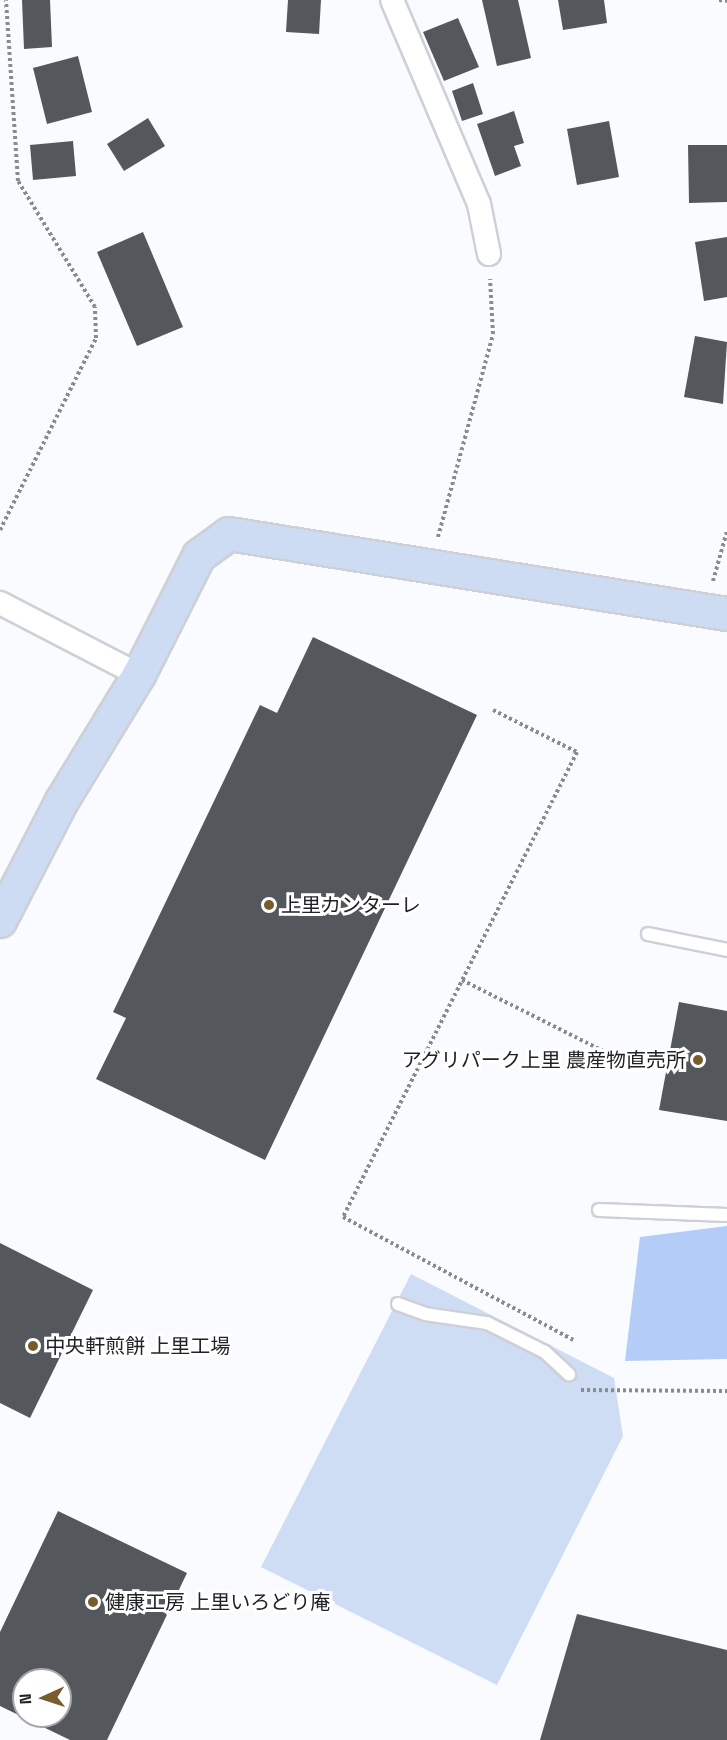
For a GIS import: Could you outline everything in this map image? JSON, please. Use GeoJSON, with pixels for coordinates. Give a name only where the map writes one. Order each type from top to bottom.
{"type":"FeatureCollection","features":[{"type":"Feature","properties":{"kind":"street"},"geometry":{"type":"LineString","coordinates":[[392,0],[479,204],[489,254]]}},
{"type":"Feature","properties":{"kind":"street"},"geometry":{"type":"LineString","coordinates":[[0,921],[62,801],[139,675],[199,556],[229,534],[430,563],[716,612]]}},
{"type":"Feature","properties":{"kind":"street"},"geometry":{"type":"LineString","coordinates":[[0,603],[139,675]]}},
{"type":"Feature","properties":{"kind":"lane"},"geometry":{"type":"LineString","coordinates":[[648,934],[727,950]]}},
{"type":"Feature","properties":{"kind":"lane"},"geometry":{"type":"LineString","coordinates":[[599,1210],[727,1215]]}},
{"type":"Feature","properties":{"kind":"lane"},"geometry":{"type":"LineString","coordinates":[[398,1304],[424,1314],[487,1323],[545,1352],[569,1374]]}},
{"type":"Feature","properties":{"kind":"path"},"geometry":{"type":"LineString","coordinates":[[0,530],[96,338],[95,307],[18,181],[6,0]]}},
{"type":"Feature","properties":{"kind":"path"},"geometry":{"type":"LineString","coordinates":[[718,0],[727,1]]}},
{"type":"Feature","properties":{"kind":"path"},"geometry":{"type":"LineString","coordinates":[[430,563],[493,334],[489,254]]}},
{"type":"Feature","properties":{"kind":"path"},"geometry":{"type":"LineString","coordinates":[[716,612],[727,531]]}},
{"type":"Feature","properties":{"kind":"path"},"geometry":{"type":"LineString","coordinates":[[493,710],[577,752],[343,1217],[575,1341]]}},
{"type":"Feature","properties":{"kind":"path"},"geometry":{"type":"LineString","coordinates":[[462,980],[625,1062]]}},
{"type":"Feature","properties":{"kind":"path"},"geometry":{"type":"LineString","coordinates":[[578,1390],[727,1391]]}},
{"type":"Feature","properties":{"kind":"shaded area"},"geometry":{"type":"Polygon","coordinates":[[[411,1274],[614,1378],[623,1436],[497,1685],[261,1567],[411,1274]]]}},
{"type":"Feature","properties":{"kind":"water"},"geometry":{"type":"Polygon","coordinates":[[[727,1226],[727,1359],[625,1361],[640,1237],[727,1226]]]}},
{"type":"Feature","properties":{"kind":"building"},"geometry":{"type":"Polygon","coordinates":[[[22,0],[50,0],[52,47],[24,49],[22,0]]]}},
{"type":"Feature","properties":{"kind":"building"},"geometry":{"type":"Polygon","coordinates":[[[288,0],[321,0],[319,34],[286,32],[288,0]]]}},
{"type":"Feature","properties":{"kind":"building"},"geometry":{"type":"Polygon","coordinates":[[[482,0],[518,0],[531,58],[497,66],[482,0]]]}},
{"type":"Feature","properties":{"kind":"building"},"geometry":{"type":"Polygon","coordinates":[[[558,0],[604,0],[607,23],[563,30],[558,0]]]}},
{"type":"Feature","properties":{"kind":"building"},"geometry":{"type":"Polygon","coordinates":[[[458,18],[479,67],[444,81],[423,32],[458,18]]]}},
{"type":"Feature","properties":{"kind":"building"},"geometry":{"type":"Polygon","coordinates":[[[78,56],[92,112],[47,124],[33,68],[78,56]]]}},
{"type":"Feature","properties":{"kind":"building"},"geometry":{"type":"Polygon","coordinates":[[[473,83],[483,114],[462,121],[452,91],[473,83]]]}},
{"type":"Feature","properties":{"kind":"building"},"geometry":{"type":"Polygon","coordinates":[[[514,111],[524,143],[514,146],[521,166],[495,176],[477,124],[514,111]]]}},
{"type":"Feature","properties":{"kind":"building"},"geometry":{"type":"Polygon","coordinates":[[[148,118],[165,146],[124,171],[107,144],[148,118]]]}},
{"type":"Feature","properties":{"kind":"building"},"geometry":{"type":"Polygon","coordinates":[[[609,121],[619,177],[577,185],[567,129],[609,121]]]}},
{"type":"Feature","properties":{"kind":"building"},"geometry":{"type":"Polygon","coordinates":[[[73,141],[76,176],[33,180],[30,145],[73,141]]]}},
{"type":"Feature","properties":{"kind":"building"},"geometry":{"type":"Polygon","coordinates":[[[688,145],[727,145],[727,202],[689,203],[688,145]]]}},
{"type":"Feature","properties":{"kind":"building"},"geometry":{"type":"Polygon","coordinates":[[[143,232],[183,327],[137,346],[97,252],[143,232]]]}},
{"type":"Feature","properties":{"kind":"building"},"geometry":{"type":"Polygon","coordinates":[[[727,237],[727,297],[704,301],[695,242],[727,237]]]}},
{"type":"Feature","properties":{"kind":"building"},"geometry":{"type":"Polygon","coordinates":[[[695,336],[727,342],[723,404],[684,397],[695,336]]]}},
{"type":"Feature","properties":{"kind":"building"},"geometry":{"type":"Polygon","coordinates":[[[313,637],[477,715],[265,1160],[96,1079],[126,1018],[113,1012],[260,705],[277,713],[313,637]]]}},
{"type":"Feature","properties":{"kind":"building","name":"アグリパーク上里 農産物直売所"},"geometry":{"type":"Polygon","coordinates":[[[679,1002],[727,1011],[727,1121],[659,1110],[679,1002]]]}},
{"type":"Feature","properties":{"kind":"building","name":"中央軒煎餅 上里工場"},"geometry":{"type":"Polygon","coordinates":[[[0,1243],[93,1290],[30,1418],[0,1403],[0,1243]]]}},
{"type":"Feature","properties":{"kind":"building","name":"健康工房 上里いろどり庵"},"geometry":{"type":"Polygon","coordinates":[[[58,1511],[187,1573],[107,1740],[70,1740],[45,1728],[72,1728],[72,1668],[12,1668],[12,1712],[0,1706],[0,1632],[58,1511]]]}},
{"type":"Feature","properties":{"kind":"building"},"geometry":{"type":"Polygon","coordinates":[[[577,1614],[727,1650],[727,1740],[540,1740],[577,1614]]]}},
{"type":"Feature","properties":{"kind":"place","name":"上里カンターレ"},"geometry":{"type":"Point","coordinates":[269,905]}},
{"type":"Feature","properties":{"kind":"place","name":"アグリパーク上里 農産物直売所"},"geometry":{"type":"Point","coordinates":[698,1060]}},
{"type":"Feature","properties":{"kind":"place","name":"中央軒煎餅 上里工場"},"geometry":{"type":"Point","coordinates":[33,1346]}},
{"type":"Feature","properties":{"kind":"place","name":"健康工房 上里いろどり庵"},"geometry":{"type":"Point","coordinates":[93,1602]}}]}
